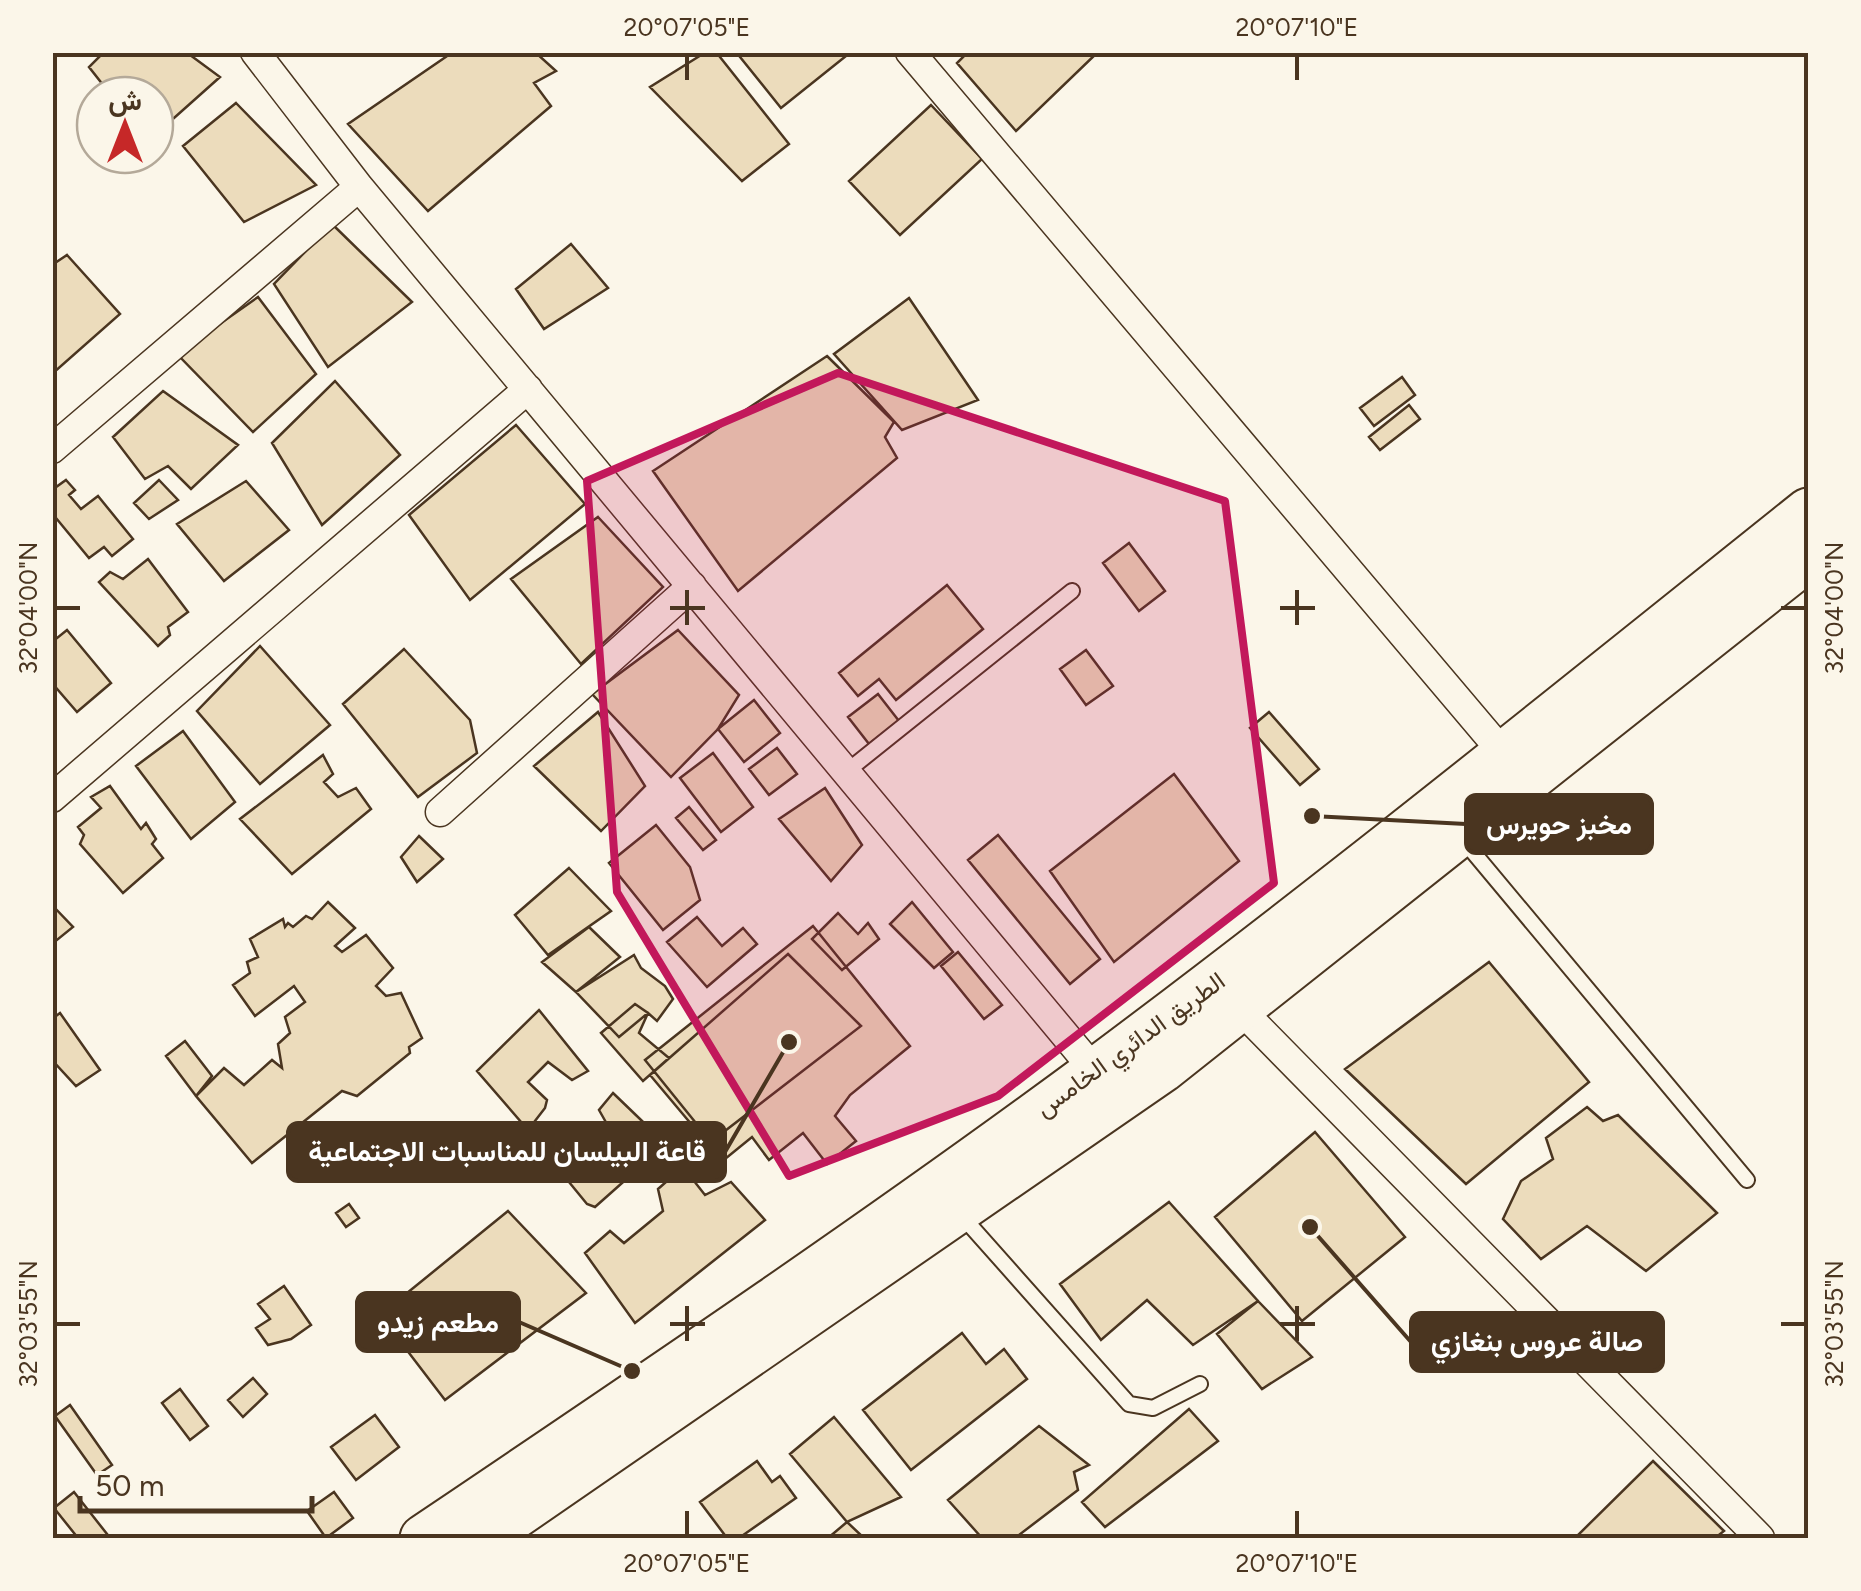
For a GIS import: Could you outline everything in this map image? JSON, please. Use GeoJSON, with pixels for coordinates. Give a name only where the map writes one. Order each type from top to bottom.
{"type":"FeatureCollection","features":[{"type":"Feature","properties":{"kind":"main road","name":"الطريق الدائري الخامس"},"geometry":{"type":"LineString","coordinates":[[483,1538],[1163,1069],[1460,836],[1808,510]]}},
{"type":"Feature","properties":{"kind":"main road","name":"الطريق الدائري الخامس"},"geometry":{"type":"LineString","coordinates":[[423,1538],[934,1187],[1094,1071],[1370,862],[1504,754],[1602,700],[1808,558]]}},
{"type":"Feature","properties":{"kind":"street"},"geometry":{"type":"LineString","coordinates":[[256,52],[359,187],[1094,1071]]}},
{"type":"Feature","properties":{"kind":"street"},"geometry":{"type":"LineString","coordinates":[[910,52],[1504,754]]}},
{"type":"Feature","properties":{"kind":"street"},"geometry":{"type":"LineString","coordinates":[[52,448],[359,187]]}},
{"type":"Feature","properties":{"kind":"street"},"geometry":{"type":"LineString","coordinates":[[52,798],[528,389]]}},
{"type":"Feature","properties":{"kind":"street"},"geometry":{"type":"LineString","coordinates":[[440,812],[692,586]]}},
{"type":"Feature","properties":{"kind":"street"},"geometry":{"type":"LineString","coordinates":[[1240,1008],[1760,1538]]}},
{"type":"Feature","properties":{"kind":"lane"},"geometry":{"type":"LineString","coordinates":[[846,772],[1072,592]]}},
{"type":"Feature","properties":{"kind":"lane"},"geometry":{"type":"LineString","coordinates":[[1460,836],[1746,1180]]}},
{"type":"Feature","properties":{"kind":"lane"},"geometry":{"type":"LineString","coordinates":[[959,1212],[1129,1404],[1153,1408],[1200,1384]]}},
{"type":"Feature","properties":{"kind":"highlighted area"},"geometry":{"type":"Polygon","coordinates":[[[838,373],[1225,501],[1274,883],[998,1096],[789,1176],[617,892],[587,481],[838,373]]]}},
{"type":"Feature","properties":{"kind":"building"},"geometry":{"type":"Polygon","coordinates":[[[104,52],[186,52],[220,77],[175,117],[175,75],[95,75],[89,67],[104,52]]]}},
{"type":"Feature","properties":{"kind":"building"},"geometry":{"type":"Polygon","coordinates":[[[453,52],[535,52],[556,71],[534,83],[551,106],[428,211],[348,124],[453,52]]]}},
{"type":"Feature","properties":{"kind":"building"},"geometry":{"type":"Polygon","coordinates":[[[706,52],[716,52],[789,144],[742,181],[650,87],[706,52]]]}},
{"type":"Feature","properties":{"kind":"building"},"geometry":{"type":"Polygon","coordinates":[[[736,52],[851,52],[781,108],[736,52]]]}},
{"type":"Feature","properties":{"kind":"building"},"geometry":{"type":"Polygon","coordinates":[[[968,52],[1098,52],[1016,131],[957,63],[968,52]]]}},
{"type":"Feature","properties":{"kind":"building"},"geometry":{"type":"Polygon","coordinates":[[[236,103],[316,185],[244,222],[183,146],[236,103]]]}},
{"type":"Feature","properties":{"kind":"building"},"geometry":{"type":"Polygon","coordinates":[[[931,105],[982,159],[900,235],[849,181],[931,105]]]}},
{"type":"Feature","properties":{"kind":"building"},"geometry":{"type":"Polygon","coordinates":[[[332,224],[412,302],[328,367],[274,284],[332,224]]]}},
{"type":"Feature","properties":{"kind":"building"},"geometry":{"type":"Polygon","coordinates":[[[571,244],[608,288],[544,329],[516,289],[571,244]]]}},
{"type":"Feature","properties":{"kind":"building"},"geometry":{"type":"Polygon","coordinates":[[[67,255],[120,314],[52,374],[52,265],[67,255]]]}},
{"type":"Feature","properties":{"kind":"building"},"geometry":{"type":"Polygon","coordinates":[[[258,297],[316,374],[253,432],[177,354],[258,297]]]}},
{"type":"Feature","properties":{"kind":"building"},"geometry":{"type":"Polygon","coordinates":[[[909,298],[978,400],[902,430],[834,354],[909,298]]]}},
{"type":"Feature","properties":{"kind":"building"},"geometry":{"type":"Polygon","coordinates":[[[827,356],[894,422],[885,437],[897,458],[738,591],[653,471],[827,356]]]}},
{"type":"Feature","properties":{"kind":"building"},"geometry":{"type":"Polygon","coordinates":[[[1402,377],[1415,395],[1374,426],[1360,408],[1402,377]]]}},
{"type":"Feature","properties":{"kind":"building"},"geometry":{"type":"Polygon","coordinates":[[[335,381],[400,455],[322,525],[272,443],[335,381]]]}},
{"type":"Feature","properties":{"kind":"building"},"geometry":{"type":"Polygon","coordinates":[[[163,391],[238,445],[191,489],[168,466],[145,479],[113,437],[163,391]]]}},
{"type":"Feature","properties":{"kind":"building"},"geometry":{"type":"Polygon","coordinates":[[[1409,405],[1420,419],[1380,450],[1369,437],[1409,405]]]}},
{"type":"Feature","properties":{"kind":"building"},"geometry":{"type":"Polygon","coordinates":[[[516,425],[585,504],[470,600],[409,515],[516,425]]]}},
{"type":"Feature","properties":{"kind":"building"},"geometry":{"type":"Polygon","coordinates":[[[66,480],[75,490],[69,495],[81,509],[98,496],[133,539],[112,556],[104,547],[89,558],[56,518],[52,520],[52,490],[66,480]]]}},
{"type":"Feature","properties":{"kind":"building"},"geometry":{"type":"Polygon","coordinates":[[[159,480],[178,500],[149,519],[134,503],[159,480]]]}},
{"type":"Feature","properties":{"kind":"building"},"geometry":{"type":"Polygon","coordinates":[[[246,481],[289,530],[224,581],[177,524],[246,481]]]}},
{"type":"Feature","properties":{"kind":"building"},"geometry":{"type":"Polygon","coordinates":[[[598,517],[663,587],[581,664],[511,579],[598,517]]]}},
{"type":"Feature","properties":{"kind":"building"},"geometry":{"type":"Polygon","coordinates":[[[1129,543],[1165,591],[1139,611],[1103,563],[1129,543]]]}},
{"type":"Feature","properties":{"kind":"building"},"geometry":{"type":"Polygon","coordinates":[[[148,559],[188,612],[168,627],[170,635],[158,646],[99,582],[110,572],[123,579],[148,559]]]}},
{"type":"Feature","properties":{"kind":"building"},"geometry":{"type":"Polygon","coordinates":[[[947,585],[983,629],[896,700],[879,679],[858,696],[839,673],[947,585]]]}},
{"type":"Feature","properties":{"kind":"building"},"geometry":{"type":"Polygon","coordinates":[[[67,630],[111,683],[77,712],[52,683],[52,642],[67,630]]]}},
{"type":"Feature","properties":{"kind":"building"},"geometry":{"type":"Polygon","coordinates":[[[678,630],[739,695],[718,729],[671,777],[592,694],[678,630]]]}},
{"type":"Feature","properties":{"kind":"building"},"geometry":{"type":"Polygon","coordinates":[[[260,646],[330,725],[260,784],[197,711],[260,646]]]}},
{"type":"Feature","properties":{"kind":"building"},"geometry":{"type":"Polygon","coordinates":[[[404,649],[470,720],[477,753],[418,797],[343,704],[404,649]]]}},
{"type":"Feature","properties":{"kind":"building"},"geometry":{"type":"Polygon","coordinates":[[[1086,650],[1113,686],[1086,705],[1060,669],[1086,650]]]}},
{"type":"Feature","properties":{"kind":"building"},"geometry":{"type":"Polygon","coordinates":[[[878,694],[899,721],[869,744],[848,717],[878,694]]]}},
{"type":"Feature","properties":{"kind":"building"},"geometry":{"type":"Polygon","coordinates":[[[754,700],[780,733],[744,762],[718,729],[754,700]]]}},
{"type":"Feature","properties":{"kind":"building"},"geometry":{"type":"Polygon","coordinates":[[[598,712],[645,786],[601,831],[534,766],[598,712]]]}},
{"type":"Feature","properties":{"kind":"building"},"geometry":{"type":"Polygon","coordinates":[[[1269,712],[1319,769],[1300,785],[1250,728],[1269,712]]]}},
{"type":"Feature","properties":{"kind":"building"},"geometry":{"type":"Polygon","coordinates":[[[183,731],[235,802],[191,839],[136,766],[183,731]]]}},
{"type":"Feature","properties":{"kind":"building"},"geometry":{"type":"Polygon","coordinates":[[[777,748],[797,774],[769,795],[749,769],[777,748]]]}},
{"type":"Feature","properties":{"kind":"building"},"geometry":{"type":"Polygon","coordinates":[[[713,753],[753,807],[721,832],[680,778],[713,753]]]}},
{"type":"Feature","properties":{"kind":"building"},"geometry":{"type":"Polygon","coordinates":[[[323,755],[333,774],[324,782],[338,797],[356,788],[371,809],[292,874],[240,819],[323,755]]]}},
{"type":"Feature","properties":{"kind":"building"},"geometry":{"type":"Polygon","coordinates":[[[1174,774],[1239,861],[1114,962],[1050,871],[1174,774]]]}},
{"type":"Feature","properties":{"kind":"building"},"geometry":{"type":"Polygon","coordinates":[[[110,786],[141,829],[146,823],[156,839],[152,844],[163,858],[123,893],[80,844],[84,835],[78,827],[101,808],[91,797],[110,786]]]}},
{"type":"Feature","properties":{"kind":"building"},"geometry":{"type":"Polygon","coordinates":[[[825,788],[862,845],[831,881],[779,819],[825,788]]]}},
{"type":"Feature","properties":{"kind":"building"},"geometry":{"type":"Polygon","coordinates":[[[689,807],[716,840],[703,850],[676,818],[689,807]]]}},
{"type":"Feature","properties":{"kind":"building"},"geometry":{"type":"Polygon","coordinates":[[[656,825],[690,867],[700,900],[663,930],[609,863],[656,825]]]}},
{"type":"Feature","properties":{"kind":"building"},"geometry":{"type":"Polygon","coordinates":[[[998,835],[1100,959],[1070,984],[968,860],[998,835]]]}},
{"type":"Feature","properties":{"kind":"building"},"geometry":{"type":"Polygon","coordinates":[[[419,836],[443,859],[417,882],[401,857],[419,836]]]}},
{"type":"Feature","properties":{"kind":"building"},"geometry":{"type":"Polygon","coordinates":[[[569,868],[611,911],[548,955],[515,915],[569,868]]]}},
{"type":"Feature","properties":{"kind":"building"},"geometry":{"type":"Polygon","coordinates":[[[328,902],[355,928],[335,946],[342,952],[366,935],[393,968],[376,986],[386,996],[401,993],[422,1038],[409,1047],[410,1053],[357,1096],[342,1091],[252,1163],[196,1096],[224,1068],[244,1085],[272,1060],[282,1068],[278,1044],[290,1033],[285,1017],[305,1002],[294,986],[255,1016],[233,985],[250,973],[247,962],[258,957],[250,939],[283,919],[285,927],[288,923],[293,927],[306,916],[312,919],[328,902]]]}},
{"type":"Feature","properties":{"kind":"building"},"geometry":{"type":"Polygon","coordinates":[[[912,902],[953,952],[934,968],[890,924],[912,902]]]}},
{"type":"Feature","properties":{"kind":"building"},"geometry":{"type":"Polygon","coordinates":[[[52,905],[73,927],[52,944],[52,905]]]}},
{"type":"Feature","properties":{"kind":"building"},"geometry":{"type":"Polygon","coordinates":[[[838,913],[858,934],[868,923],[879,939],[842,970],[812,939],[838,913]]]}},
{"type":"Feature","properties":{"kind":"building"},"geometry":{"type":"Polygon","coordinates":[[[697,917],[722,946],[743,928],[757,944],[707,987],[667,942],[697,917]]]}},
{"type":"Feature","properties":{"kind":"building"},"geometry":{"type":"Polygon","coordinates":[[[813,926],[910,1046],[850,1095],[835,1116],[856,1141],[827,1164],[803,1133],[769,1160],[752,1137],[725,1159],[645,1060],[813,926]]]}},
{"type":"Feature","properties":{"kind":"building"},"geometry":{"type":"Polygon","coordinates":[[[589,927],[620,957],[576,992],[542,962],[589,927]]]}},
{"type":"Feature","properties":{"kind":"building"},"geometry":{"type":"Polygon","coordinates":[[[958,952],[1002,1005],[984,1019],[941,966],[958,952]]]}},
{"type":"Feature","properties":{"kind":"building"},"geometry":{"type":"Polygon","coordinates":[[[788,954],[861,1026],[708,1144],[650,1075],[788,954]]]}},
{"type":"Feature","properties":{"kind":"building"},"geometry":{"type":"Polygon","coordinates":[[[634,955],[641,968],[665,986],[673,999],[657,1021],[648,1013],[619,1037],[576,992],[634,955]]]}},
{"type":"Feature","properties":{"kind":"building"},"geometry":{"type":"Polygon","coordinates":[[[1489,962],[1589,1082],[1466,1184],[1345,1069],[1489,962]]]}},
{"type":"Feature","properties":{"kind":"building"},"geometry":{"type":"Polygon","coordinates":[[[635,1004],[648,1013],[639,1033],[669,1058],[643,1081],[601,1033],[635,1004]]]}},
{"type":"Feature","properties":{"kind":"building"},"geometry":{"type":"Polygon","coordinates":[[[539,1010],[588,1071],[572,1080],[548,1062],[528,1082],[547,1100],[528,1130],[477,1071],[539,1010]]]}},
{"type":"Feature","properties":{"kind":"building"},"geometry":{"type":"Polygon","coordinates":[[[60,1013],[100,1070],[76,1086],[52,1060],[52,1019],[60,1013]]]}},
{"type":"Feature","properties":{"kind":"building"},"geometry":{"type":"Polygon","coordinates":[[[185,1041],[212,1076],[196,1096],[166,1056],[185,1041]]]}},
{"type":"Feature","properties":{"kind":"building"},"geometry":{"type":"Polygon","coordinates":[[[613,1093],[666,1144],[595,1207],[587,1204],[542,1149],[570,1128],[598,1150],[616,1140],[599,1110],[613,1093]]]}},
{"type":"Feature","properties":{"kind":"building"},"geometry":{"type":"Polygon","coordinates":[[[1587,1107],[1603,1121],[1618,1115],[1717,1213],[1646,1271],[1587,1226],[1541,1259],[1503,1219],[1521,1181],[1553,1159],[1546,1138],[1587,1107]]]}},
{"type":"Feature","properties":{"kind":"building"},"geometry":{"type":"Polygon","coordinates":[[[1315,1132],[1405,1237],[1302,1321],[1215,1217],[1315,1132]]]}},
{"type":"Feature","properties":{"kind":"building"},"geometry":{"type":"Polygon","coordinates":[[[683,1167],[705,1195],[731,1182],[765,1220],[635,1323],[585,1253],[610,1231],[624,1243],[663,1211],[658,1189],[683,1167]]]}},
{"type":"Feature","properties":{"kind":"building"},"geometry":{"type":"Polygon","coordinates":[[[1169,1202],[1258,1301],[1193,1345],[1147,1300],[1101,1340],[1060,1284],[1169,1202]]]}},
{"type":"Feature","properties":{"kind":"building"},"geometry":{"type":"Polygon","coordinates":[[[349,1204],[359,1218],[346,1227],[336,1213],[349,1204]]]}},
{"type":"Feature","properties":{"kind":"building"},"geometry":{"type":"Polygon","coordinates":[[[508,1211],[586,1293],[445,1400],[380,1315],[508,1211]]]}},
{"type":"Feature","properties":{"kind":"building"},"geometry":{"type":"Polygon","coordinates":[[[284,1286],[311,1325],[291,1339],[268,1345],[256,1328],[270,1319],[258,1304],[284,1286]]]}},
{"type":"Feature","properties":{"kind":"building"},"geometry":{"type":"Polygon","coordinates":[[[1258,1301],[1312,1357],[1262,1389],[1217,1334],[1258,1301]]]}},
{"type":"Feature","properties":{"kind":"building"},"geometry":{"type":"Polygon","coordinates":[[[962,1333],[986,1364],[1004,1349],[1027,1379],[911,1470],[863,1410],[962,1333]]]}},
{"type":"Feature","properties":{"kind":"building"},"geometry":{"type":"Polygon","coordinates":[[[253,1378],[267,1394],[243,1417],[228,1400],[253,1378]]]}},
{"type":"Feature","properties":{"kind":"building"},"geometry":{"type":"Polygon","coordinates":[[[180,1389],[208,1426],[190,1440],[162,1403],[180,1389]]]}},
{"type":"Feature","properties":{"kind":"building"},"geometry":{"type":"Polygon","coordinates":[[[70,1405],[112,1465],[97,1475],[55,1416],[70,1405]]]}},
{"type":"Feature","properties":{"kind":"building"},"geometry":{"type":"Polygon","coordinates":[[[1189,1409],[1218,1441],[1105,1527],[1082,1502],[1189,1409]]]}},
{"type":"Feature","properties":{"kind":"building"},"geometry":{"type":"Polygon","coordinates":[[[375,1415],[399,1447],[356,1480],[331,1447],[375,1415]]]}},
{"type":"Feature","properties":{"kind":"building"},"geometry":{"type":"Polygon","coordinates":[[[834,1417],[901,1497],[847,1522],[790,1454],[834,1417]]]}},
{"type":"Feature","properties":{"kind":"building"},"geometry":{"type":"Polygon","coordinates":[[[1039,1426],[1089,1465],[1074,1472],[1078,1490],[1015,1538],[982,1538],[948,1500],[1039,1426]]]}},
{"type":"Feature","properties":{"kind":"building"},"geometry":{"type":"Polygon","coordinates":[[[757,1461],[772,1482],[780,1476],[796,1498],[739,1538],[727,1538],[700,1502],[757,1461]]]}},
{"type":"Feature","properties":{"kind":"building"},"geometry":{"type":"Polygon","coordinates":[[[1653,1461],[1724,1531],[1715,1538],[1575,1538],[1653,1461]]]}},
{"type":"Feature","properties":{"kind":"building"},"geometry":{"type":"Polygon","coordinates":[[[74,1492],[107,1534],[101,1538],[78,1538],[54,1508],[74,1492]]]}},
{"type":"Feature","properties":{"kind":"building"},"geometry":{"type":"Polygon","coordinates":[[[334,1492],[353,1518],[326,1538],[307,1511],[334,1492]]]}},
{"type":"Feature","properties":{"kind":"building"},"geometry":{"type":"Polygon","coordinates":[[[847,1522],[864,1538],[828,1538],[847,1522]]]}},
{"type":"Feature","properties":{"kind":"place","name":"مخبز حويرس"},"geometry":{"type":"Point","coordinates":[1312,816]}},
{"type":"Feature","properties":{"kind":"place","name":"قاعة البيلسان للمناسبات الاجتماعية"},"geometry":{"type":"Point","coordinates":[789,1042]}},
{"type":"Feature","properties":{"kind":"place","name":"صالة عروس بنغازي"},"geometry":{"type":"Point","coordinates":[1310,1227]}},
{"type":"Feature","properties":{"kind":"place","name":"مطعم زيدو"},"geometry":{"type":"Point","coordinates":[632,1371]}}]}
